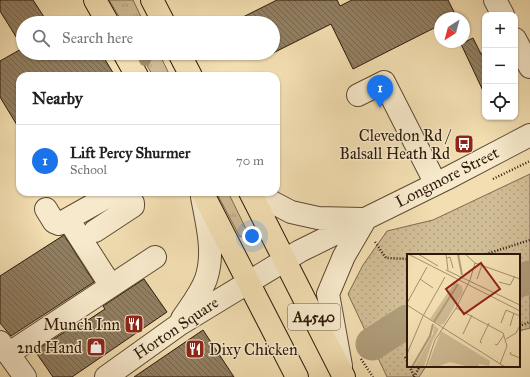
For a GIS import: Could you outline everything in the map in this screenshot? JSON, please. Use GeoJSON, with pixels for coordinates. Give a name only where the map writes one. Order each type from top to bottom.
{"type":"FeatureCollection","features":[{"type":"Feature","properties":{"kind":"highway"},"geometry":{"type":"LineString","coordinates":[[95,0],[104,16]]}},
{"type":"Feature","properties":{"kind":"highway"},"geometry":{"type":"LineString","coordinates":[[152,0],[160,16]]}},
{"type":"Feature","properties":{"kind":"highway"},"geometry":{"type":"LineString","coordinates":[[128,60],[135,72]]}},
{"type":"Feature","properties":{"kind":"highway"},"geometry":{"type":"LineString","coordinates":[[183,60],[189,72]]}},
{"type":"Feature","properties":{"kind":"highway","name":"A4540"},"geometry":{"type":"LineString","coordinates":[[204,196],[297,377]]}},
{"type":"Feature","properties":{"kind":"highway","name":"A4540"},"geometry":{"type":"LineString","coordinates":[[253,196],[343,376]]}},
{"type":"Feature","properties":{"kind":"street"},"geometry":{"type":"LineString","coordinates":[[495,0],[501,12]]}},
{"type":"Feature","properties":{"kind":"street"},"geometry":{"type":"LineString","coordinates":[[518,45],[530,67]]}},
{"type":"Feature","properties":{"kind":"street"},"geometry":{"type":"LineString","coordinates":[[358,94],[384,82],[436,184]]}},
{"type":"Feature","properties":{"kind":"street","name":"Longmore Street"},"geometry":{"type":"LineString","coordinates":[[285,260],[368,229],[436,184],[530,135]]}},
{"type":"Feature","properties":{"kind":"street"},"geometry":{"type":"LineString","coordinates":[[46,209],[57,224],[109,196]]}},
{"type":"Feature","properties":{"kind":"street"},"geometry":{"type":"LineString","coordinates":[[95,231],[133,206],[129,196]]}},
{"type":"Feature","properties":{"kind":"street"},"geometry":{"type":"LineString","coordinates":[[180,324],[205,281],[208,269],[210,246],[203,196]]}},
{"type":"Feature","properties":{"kind":"street","name":"Longmore Street"},"geometry":{"type":"LineString","coordinates":[[259,196],[291,212],[368,229]]}},
{"type":"Feature","properties":{"kind":"street"},"geometry":{"type":"LineString","coordinates":[[68,219],[111,286]]}},
{"type":"Feature","properties":{"kind":"street"},"geometry":{"type":"LineString","coordinates":[[343,376],[328,294],[344,256],[368,229]]}},
{"type":"Feature","properties":{"kind":"street"},"geometry":{"type":"LineString","coordinates":[[25,377],[4,348],[111,286],[155,257]]}},
{"type":"Feature","properties":{"kind":"street","name":"Horton Square"},"geometry":{"type":"LineString","coordinates":[[106,377],[180,324],[228,293],[248,283],[285,260]]}},
{"type":"Feature","properties":{"kind":"path"},"geometry":{"type":"LineString","coordinates":[[368,229],[386,258],[407,259]]}},
{"type":"Feature","properties":{"kind":"path"},"geometry":{"type":"LineString","coordinates":[[485,254],[530,240]]}},
{"type":"Feature","properties":{"kind":"path"},"geometry":{"type":"LineString","coordinates":[[520,326],[530,322]]}},
{"type":"Feature","properties":{"kind":"path"},"geometry":{"type":"LineString","coordinates":[[410,367],[414,377]]}},
{"type":"Feature","properties":{"kind":"path"},"geometry":{"type":"LineString","coordinates":[[414,377],[419,367]]}},
{"type":"Feature","properties":{"kind":"green space"},"geometry":{"type":"Polygon","coordinates":[[[109,0],[133,0],[141,16],[119,16],[109,0]]]}},
{"type":"Feature","properties":{"kind":"green space"},"geometry":{"type":"Polygon","coordinates":[[[144,60],[162,60],[168,72],[151,72],[144,60]]]}},
{"type":"Feature","properties":{"kind":"green space"},"geometry":{"type":"Polygon","coordinates":[[[530,174],[530,328],[520,331],[520,254],[407,254],[407,367],[425,367],[419,377],[387,377],[348,294],[363,265],[387,231],[433,220],[530,174]]]}},
{"type":"Feature","properties":{"kind":"green space"},"geometry":{"type":"Polygon","coordinates":[[[218,196],[230,196],[248,233],[240,237],[218,196]]]}},
{"type":"Feature","properties":{"kind":"building"},"geometry":{"type":"Polygon","coordinates":[[[0,0],[33,0],[43,16],[16,16],[16,37],[0,11],[0,0]]]}},
{"type":"Feature","properties":{"kind":"building"},"geometry":{"type":"Polygon","coordinates":[[[277,0],[337,0],[340,6],[352,0],[448,0],[454,12],[434,12],[434,28],[353,69],[331,24],[280,50],[280,16],[245,16],[277,0]]]}},
{"type":"Feature","properties":{"kind":"building"},"geometry":{"type":"Polygon","coordinates":[[[473,38],[482,54],[482,89],[463,48],[470,48],[470,40],[473,38]]]}},
{"type":"Feature","properties":{"kind":"building"},"geometry":{"type":"Polygon","coordinates":[[[16,52],[16,60],[105,60],[113,72],[16,72],[16,123],[0,97],[0,61],[16,52]]]}},
{"type":"Feature","properties":{"kind":"building"},"geometry":{"type":"Polygon","coordinates":[[[64,235],[94,282],[11,336],[0,323],[0,276],[64,235]]]}},
{"type":"Feature","properties":{"kind":"building"},"geometry":{"type":"Polygon","coordinates":[[[144,279],[167,312],[72,377],[53,377],[35,351],[77,324],[79,326],[105,309],[103,306],[144,279]]]}},
{"type":"Feature","properties":{"kind":"building"},"geometry":{"type":"Polygon","coordinates":[[[203,330],[234,377],[134,377],[203,330]]]}},
{"type":"Feature","properties":{"kind":"waterway"},"geometry":{"type":"LineString","coordinates":[[520,281],[530,277]]}},
{"type":"Feature","properties":{"kind":"waterway"},"geometry":{"type":"LineString","coordinates":[[372,344],[407,322]]}},
{"type":"Feature","properties":{"kind":"place","name":"Lift Percy Shurmer"},"geometry":{"type":"Point","coordinates":[380,108]}},
{"type":"Feature","properties":{"kind":"place","name":"Clevedon Rd / Balsall Heath Rd"},"geometry":{"type":"Point","coordinates":[464,144]}},
{"type":"Feature","properties":{"kind":"place","name":"Munch Inn"},"geometry":{"type":"Point","coordinates":[134,324]}},
{"type":"Feature","properties":{"kind":"place","name":"2nd Hand"},"geometry":{"type":"Point","coordinates":[96,347]}},
{"type":"Feature","properties":{"kind":"place","name":"Dixy Chicken"},"geometry":{"type":"Point","coordinates":[195,349]}}]}
